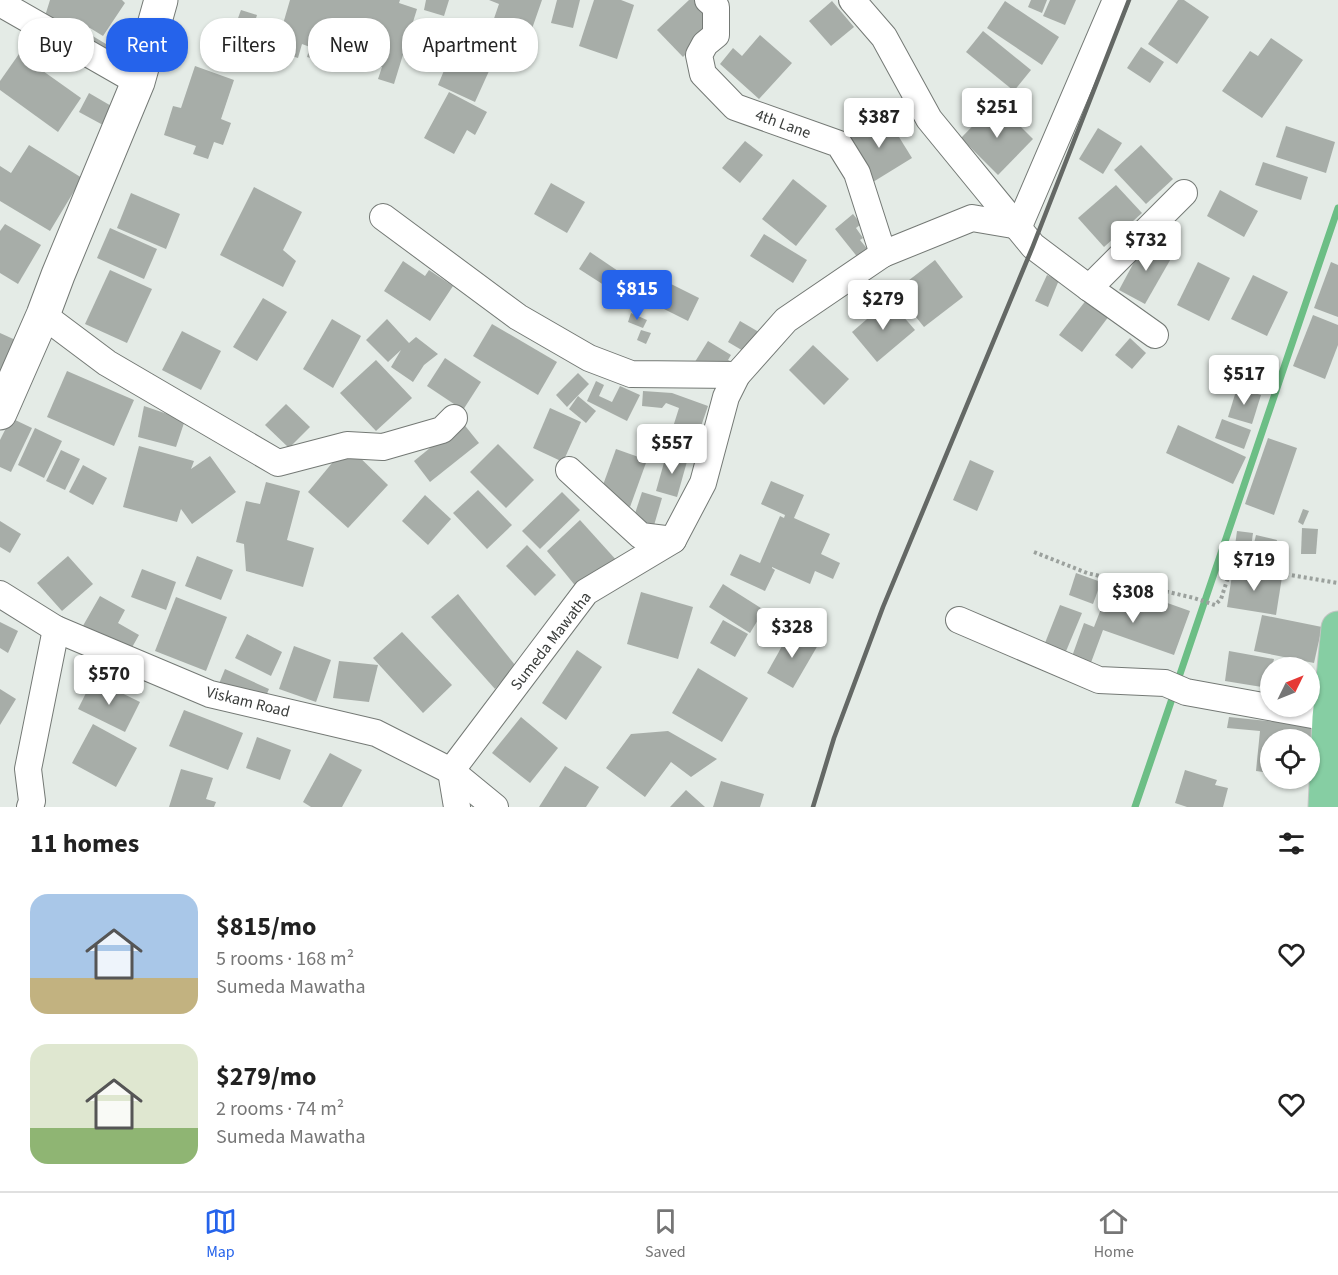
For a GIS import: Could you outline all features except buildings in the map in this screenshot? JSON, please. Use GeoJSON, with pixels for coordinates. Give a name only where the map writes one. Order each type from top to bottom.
{"type":"FeatureCollection","features":[{"type":"Feature","properties":{"kind":"main road"},"geometry":{"type":"LineString","coordinates":[[1325,807],[1329,718],[1338,628]]}},
{"type":"Feature","properties":{"kind":"street"},"geometry":{"type":"LineString","coordinates":[[0,412],[43,315],[138,82],[161,0]]}},
{"type":"Feature","properties":{"kind":"street","name":"4th Lane"},"geometry":{"type":"LineString","coordinates":[[708,0],[716,7],[716,35],[705,45],[699,55],[704,74],[735,107],[839,144],[857,173],[883,254]]}},
{"type":"Feature","properties":{"kind":"street"},"geometry":{"type":"LineString","coordinates":[[852,0],[884,37],[929,118],[1033,246],[1155,335]]}},
{"type":"Feature","properties":{"kind":"street"},"geometry":{"type":"LineString","coordinates":[[1019,226],[1116,0]]}},
{"type":"Feature","properties":{"kind":"street"},"geometry":{"type":"LineString","coordinates":[[0,3],[138,82]]}},
{"type":"Feature","properties":{"kind":"street"},"geometry":{"type":"LineString","coordinates":[[1089,288],[1184,192]]}},
{"type":"Feature","properties":{"kind":"street"},"geometry":{"type":"LineString","coordinates":[[383,217],[518,317],[589,358],[631,374],[737,375]]}},
{"type":"Feature","properties":{"kind":"street"},"geometry":{"type":"LineString","coordinates":[[568,470],[641,536],[673,540],[703,483],[726,398],[737,375],[786,320],[883,254],[972,218],[1019,226]]}},
{"type":"Feature","properties":{"kind":"street"},"geometry":{"type":"LineString","coordinates":[[43,315],[107,363],[278,463],[347,445],[383,447],[442,430],[454,418]]}},
{"type":"Feature","properties":{"kind":"street","name":"Sumeda Mawatha"},"geometry":{"type":"LineString","coordinates":[[451,771],[586,592],[673,540]]}},
{"type":"Feature","properties":{"kind":"street","name":"Viskam Road"},"geometry":{"type":"LineString","coordinates":[[0,594],[56,629],[210,694],[376,733],[451,771],[495,807]]}},
{"type":"Feature","properties":{"kind":"street"},"geometry":{"type":"LineString","coordinates":[[959,620],[1099,680],[1176,688],[1329,718]]}},
{"type":"Feature","properties":{"kind":"street"},"geometry":{"type":"LineString","coordinates":[[30,807],[32,801],[27,769],[56,629]]}},
{"type":"Feature","properties":{"kind":"street"},"geometry":{"type":"LineString","coordinates":[[451,771],[457,807]]}},
{"type":"Feature","properties":{"kind":"path"},"geometry":{"type":"LineString","coordinates":[[1034,552],[1087,573],[1215,605],[1221,598],[1232,565],[1338,583]]}},
{"type":"Feature","properties":{"kind":"waterway"},"geometry":{"type":"LineString","coordinates":[[1177,683],[1338,208]]}},
{"type":"Feature","properties":{"kind":"waterway"},"geometry":{"type":"LineString","coordinates":[[1135,807],[1174,693]]}},
{"type":"Feature","properties":{"kind":"railway"},"geometry":{"type":"LineString","coordinates":[[813,807],[834,738],[883,607],[1033,246],[1129,0]]}}]}
